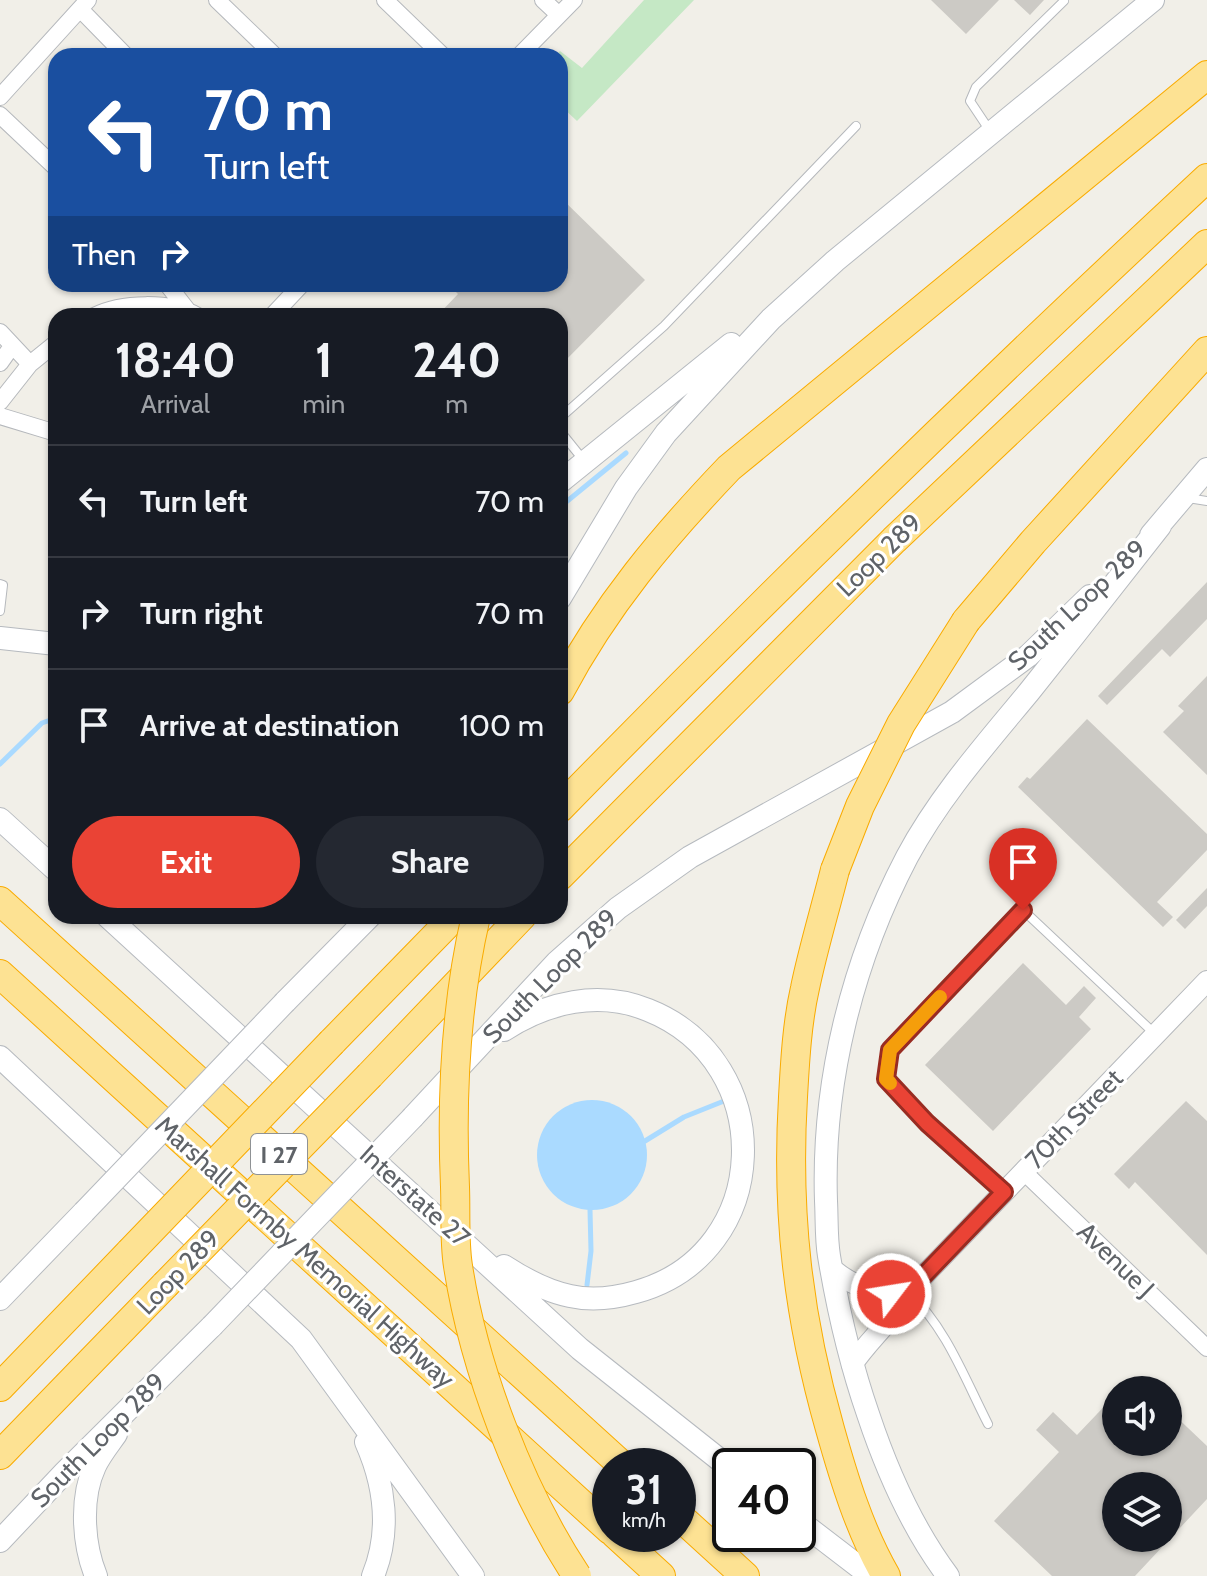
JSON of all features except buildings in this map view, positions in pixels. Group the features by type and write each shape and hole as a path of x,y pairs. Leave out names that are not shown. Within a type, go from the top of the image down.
{"highway":[{"path":"568,676 624,588 673,527 729,468 1207,75"},
{"name":"Loop 289","path":"568,800 771,594 926,443 1207,178"},
{"name":"Loop 289","path":"568,868 894,540 1207,244"},
{"path":"886,1576 870,1548 817,1384 801,1310 793,1240 789,1163 804,991 835,870 860,806 901,724 966,621 1033,542 1207,351"},
{"name":"Marshall Formby Memorial Highway","path":"0,901 603,1448"},
{"name":"Loop 289","path":"0,1387 447,924"},
{"path":"474,924 466,959 453,1063 458,1264 477,1357 519,1466 551,1532 577,1576"},
{"name":"Loop 289","path":"0,1455 514,924"},
{"name":"Marshall Formby Memorial Highway","path":"0,974 592,1514"},
{"path":"696,1531 745,1576"},
{"path":"635,1552 661,1576"}],"main road":[{"path":"568,476 1153,0"},
{"path":"568,584 618,500 666,433 771,319 835,261"},
{"name":"South Loop 289","path":"0,1541 212,1326 557,962 618,908 690,857 913,735 972,698 1028,656 1160,526 1207,469"},
{"path":"948,1576 905,1504 873,1429 840,1325 828,1255 825,1179 829,1104 858,977 887,898 930,819 967,767 1160,526"},
{"path":"0,638 48,643"},
{"path":"0,819 48,863"},
{"name":"Interstate 27","path":"116,924 580,1349 712,1454"},
{"path":"127,924 147,951"},
{"path":"330,960 352,924"},
{"path":"0,1299 363,924"},
{"path":"435,1215 504,1266 544,1288 571,1297 600,1299 646,1289 673,1277 697,1260 729,1214 738,1191 745,1142 733,1092 705,1048 663,1016 623,1002 580,1000 538,1011 476,1049"},
{"path":"0,1057 301,1339 473,1576"},
{"path":"0,1066 55,1108"},
{"path":"0,1290 35,1262"},
{"path":"301,1339 367,1443 378,1476 384,1514 383,1538 373,1576"},
{"path":"96,1576 86,1540 88,1490 95,1466 142,1396"},
{"path":"816,1534 871,1576"}],"street":[{"path":"217,0 267,48"},
{"path":"385,0 435,48"},
{"path":"543,0 559,15"},
{"path":"527,48 574,0"},
{"path":"0,97 84,5 119,48"},
{"path":"0,115 48,160"},
{"path":"174,292 189,308"},
{"path":"280,308 294,292"},
{"path":"129,308 146,304 167,308"},
{"path":"0,332 30,364"},
{"path":"0,363 12,346"},
{"path":"0,402 30,364 48,349"},
{"path":"0,416 48,431"},
{"name":"70th Street","path":"852,1365 866,1344 899,1309 908,1292 1207,981"},
{"name":"Avenue J","path":"1024,1172 1207,1348"},
{"path":"832,1269 853,1284 874,1292 908,1292"}],"lane":[{"path":"991,132 970,101 976,87 1064,1"},
{"path":"568,411 664,326 856,126"},
{"path":"568,441 585,462"},
{"path":"1184,498 1207,501"},
{"path":"0,584 3,585 0,611"},
{"path":"1004,1192 927,1123 886,1079 890,1050 1023,910 1156,1034"},
{"path":"908,1292 925,1308 950,1349 988,1424"}],"green space":[{"path":"644,0 694,0 577,121 568,113 568,57 582,68"}],"water":[{"path":"592,1100 613,1104 631,1116 643,1134 647,1155 643,1176 631,1194 613,1206 592,1210 571,1206 553,1194 541,1176 537,1155 541,1134 553,1116 571,1104"}],"waterway":[{"path":"568,500 626,453"},
{"path":"0,764 42,723 48,721"},
{"path":"645,1141 684,1117 724,1101"},
{"path":"587,1285 591,1251 590,1210"}],"slow traffic":[{"path":"890,1083 886,1079 890,1050 940,997"}],"route":[{"path":"891,1294 908,1292 1004,1192 927,1123 886,1079 890,1050 1023,910"}]}
